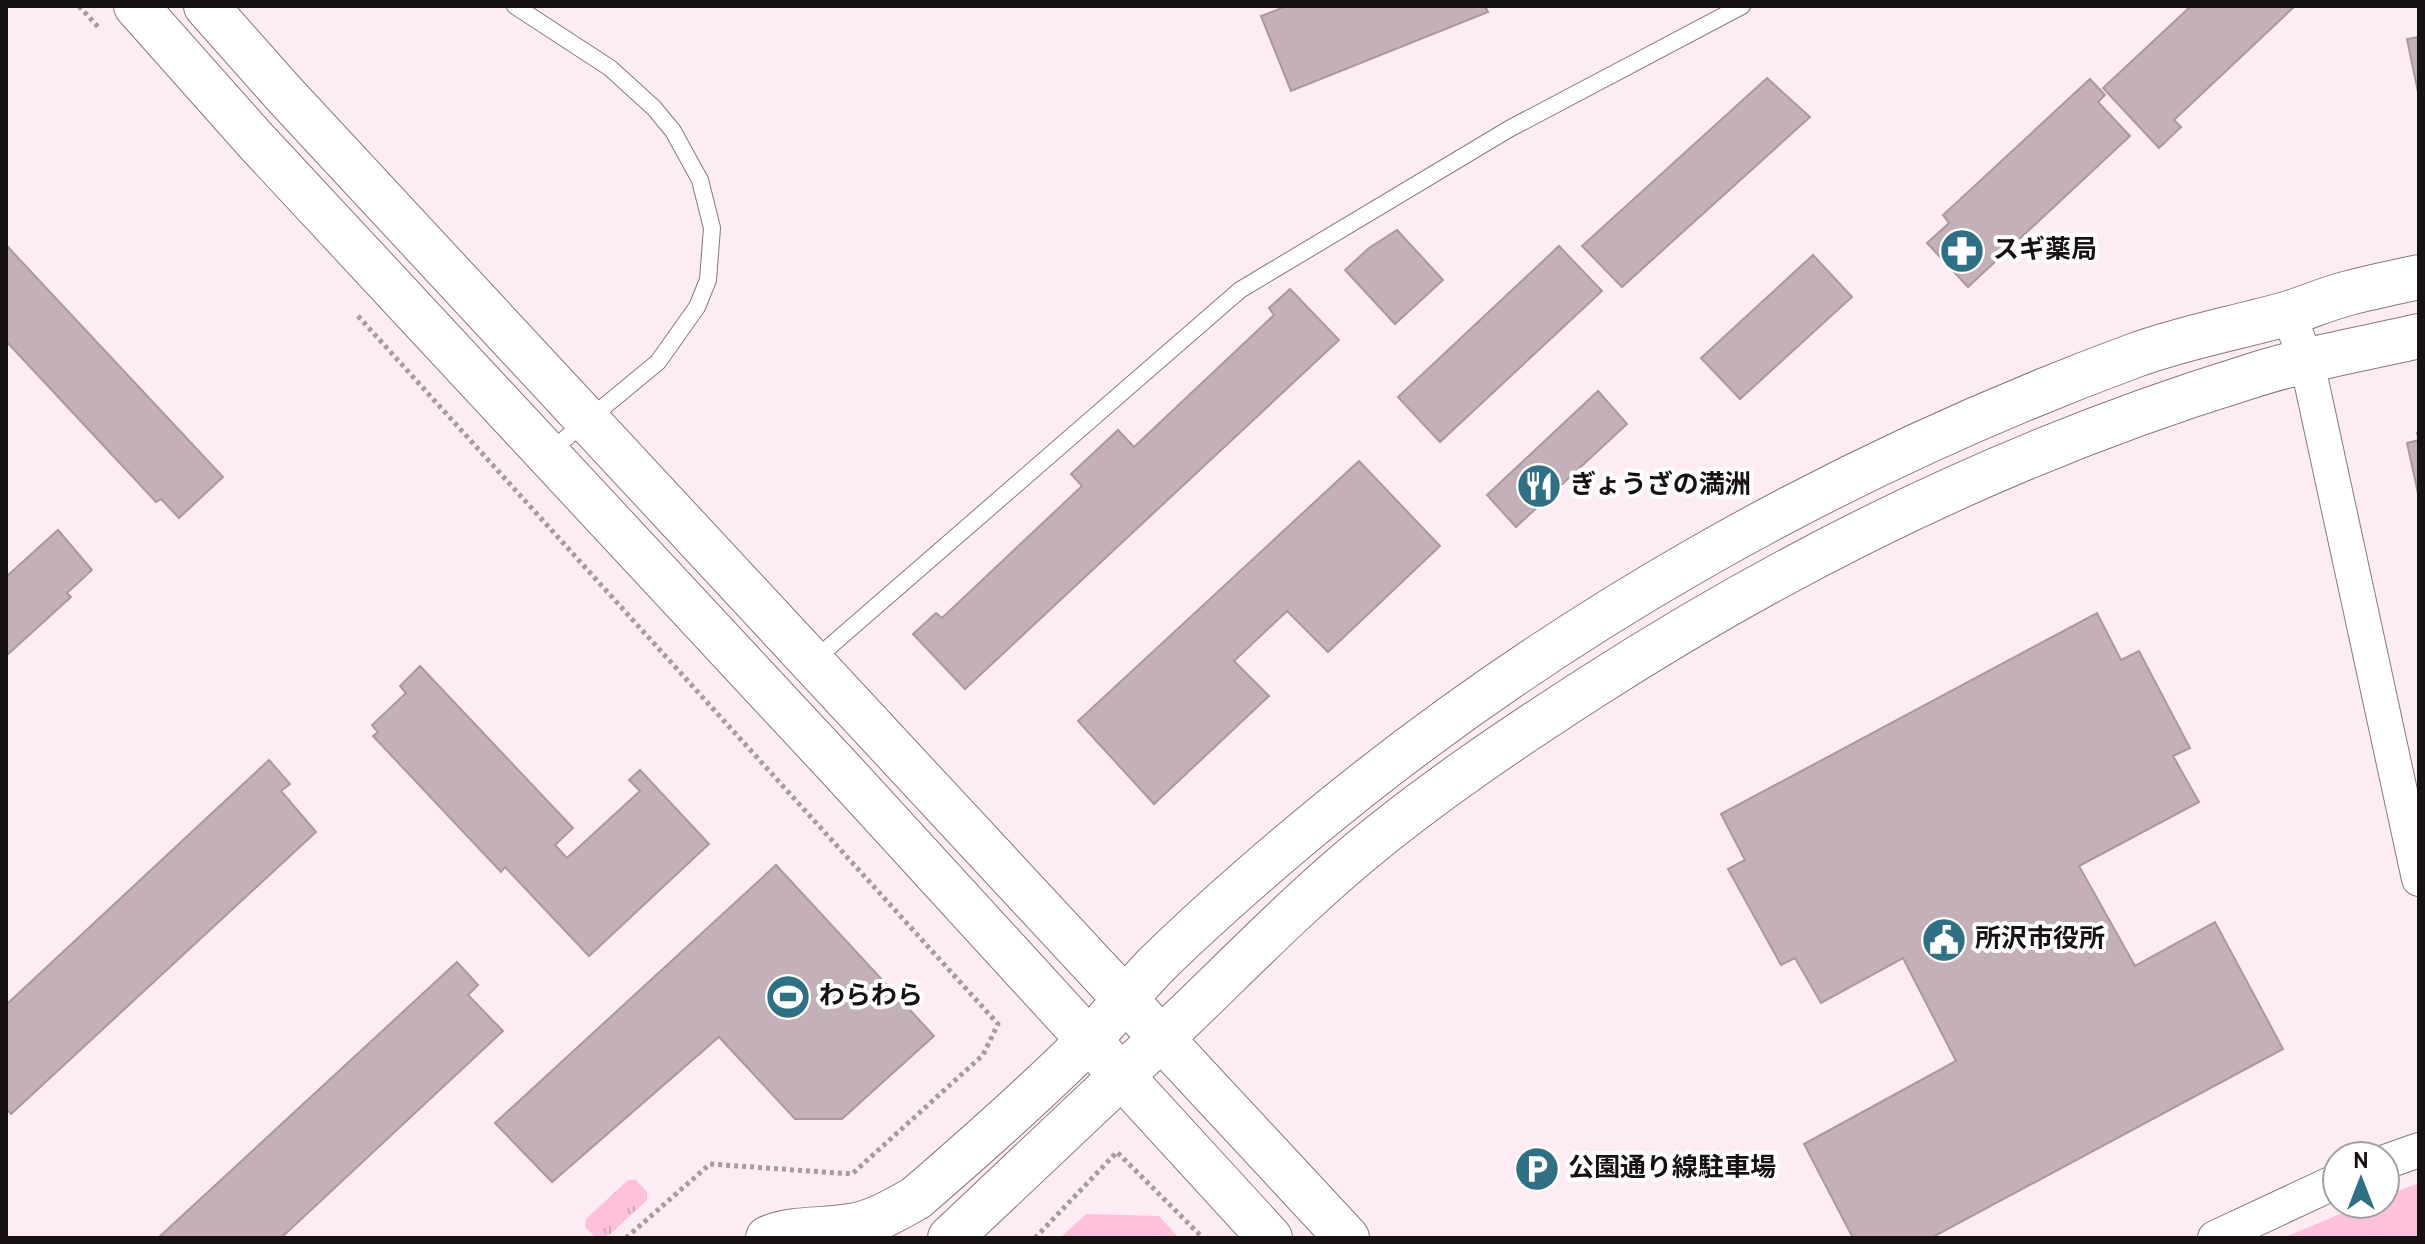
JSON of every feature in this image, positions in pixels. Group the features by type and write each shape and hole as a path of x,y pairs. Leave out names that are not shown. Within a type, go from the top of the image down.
{"street":[{"path":"136,6 256,141 1270,1238"},
{"path":"206,6 285,95 1347,1238"},
{"path":"768,1238 799,1230 854,1225 885,1216 916,1198 1089,1040 1153,968 1243,885 1373,776 1499,685 1621,604 1771,518 1989,413 2134,356 2197,335 2288,313 2346,293 2419,277"},
{"path":"2288,313 2307,362 2419,879"},
{"path":"950,1238 1241,959 1364,849 1545,718 1710,614 1827,548 2035,454 2165,404 2253,375 2419,336"},
{"path":"2215,1238 2321,1188"}],"lane":[{"path":"515,6 610,68 654,108 688,155 700,180 712,228 708,280 697,307 658,362 546,454"},
{"path":"813,661 1240,290 1509,129 1742,6"}],"path":[{"path":"535,514 998,1024 983,1055 852,1174 710,1164 626,1238"},
{"path":"1035,1238 1117,1152 1203,1238"}],"green space":[{"path":"628,1180 636,1180 647,1192 647,1200 606,1238 596,1238 585,1227 586,1219"},
{"path":"2419,1183 2419,1238 2283,1238 2326,1220 2401,1220 2401,1190"},
{"path":"1086,1214 1159,1216 1179,1238 1060,1238"}],"building":[{"path":"1287,6 1485,6 1488,12 1291,91 1261,16"},
{"path":"2191,6 2295,6 2174,120 2181,127 2159,148 2103,88"},
{"path":"2419,37 2419,97 2407,39"},
{"path":"1767,78 1810,117 1622,287 1582,246"},
{"path":"2090,79 2105,95 2098,102 2130,136 1968,287 1927,243 1949,223 1943,215"},
{"path":"1397,230 1443,280 1395,324 1345,270 1369,248"},
{"path":"6,245 223,477 179,518 161,499 156,502 6,341"},
{"path":"1559,246 1602,291 1440,442 1398,397"},
{"path":"1813,255 1852,297 1740,399 1701,358"},
{"path":"1290,289 1339,340 965,689 913,634 936,613 942,618 1082,486 1071,474 1118,430 1134,447 1274,315 1269,308"},
{"path":"1598,391 1627,424 1516,527 1487,495"},
{"path":"2419,440 2419,498 2407,443"},
{"path":"1359,461 1440,546 1328,652 1287,611 1234,661 1269,696 1154,804 1078,721"},
{"path":"58,530 92,570 67,593 71,597 6,656 6,577"},
{"name":"所沢市役所","path":"2097,613 2121,660 2139,651 2190,748 2173,756 2199,802 2079,866 2135,966 2215,922 2283,1049 1931,1238 1853,1238 1804,1144 1956,1061 1903,958 1821,1003 1795,958 1781,965 1728,869 1745,860 1721,814"},
{"path":"420,666 573,828 555,845 567,858 640,791 629,780 640,770 709,844 589,956 505,867 501,872 373,736 378,732 372,725 406,693 400,686"},
{"path":"269,760 290,784 281,791 316,832 11,1114 6,1108 6,1005"},
{"path":"776,865 934,1036 842,1119 795,1119 719,1037 552,1182 495,1123"},
{"path":"457,962 478,985 468,995 503,1031 281,1238 158,1238"}],"place":[{"name":"スギ薬局","path":"1962,251"},
{"name":"ぎょうざの満洲","path":"1539,486"},
{"name":"所沢市役所","path":"1944,940"},
{"name":"わらわら","path":"788,997"},
{"name":"公園通り線駐車場","path":"1537,1169"}]}
